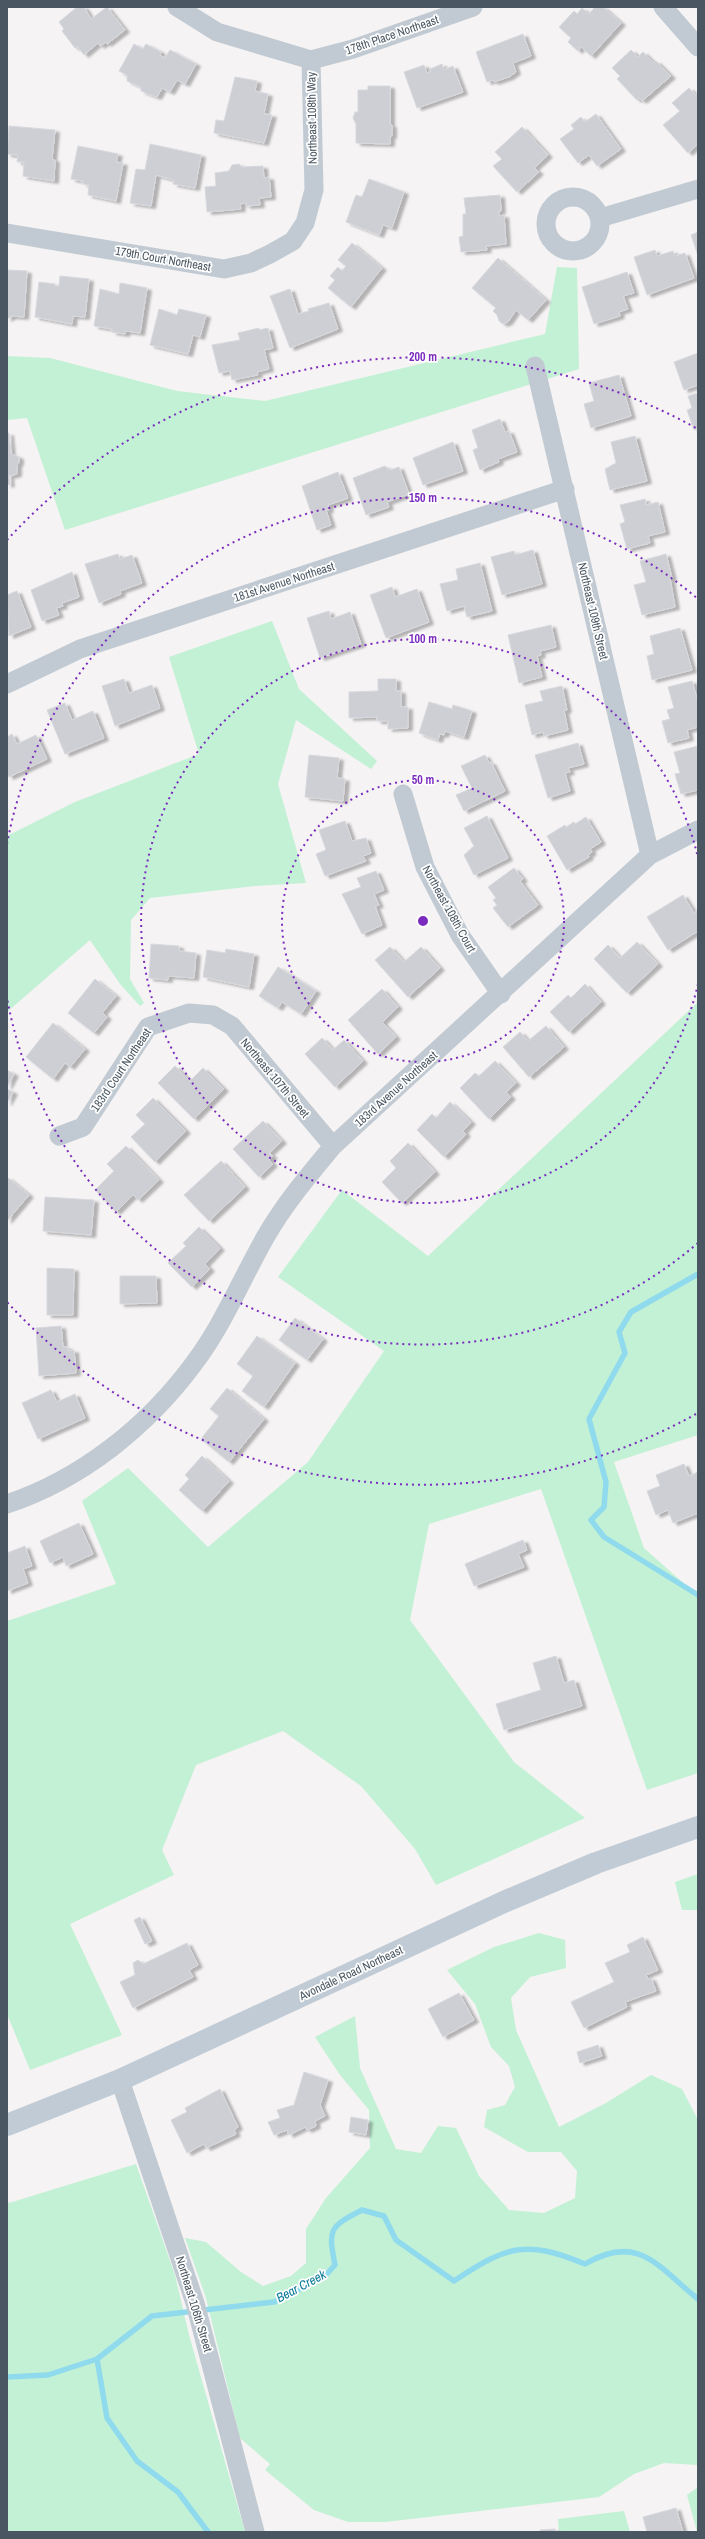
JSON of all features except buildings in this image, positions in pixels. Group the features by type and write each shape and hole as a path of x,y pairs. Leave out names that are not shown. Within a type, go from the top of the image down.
{"main road":[{"name":"Avondale Road Northeast","path":"7,2125 120,2080 506,1900 596,1862 698,1827"}],"street":[{"name":"Northeast 108th Way","path":"177,7 217,32 311,60 314,190 305,223"},
{"name":"178th Place Northeast","path":"311,60 353,49 473,7"},
{"path":"663,7 698,47"},
{"path":"600,218 698,190"},
{"name":"179th Court Northeast","path":"7,233 224,269 251,263 293,241 305,223"},
{"name":"Northeast 109th Street","path":"535,366 650,855"},
{"name":"181st Avenue Northeast","path":"7,684 80,648 565,489"},
{"name":"Northeast 108th Court","path":"403,794 424,867 460,935 501,994"},
{"name":"183rd Avenue Northeast","path":"7,1504 71,1475 126,1437 159,1406 195,1362 223,1318 266,1236 295,1191 333,1146 501,994 650,855 698,830"},
{"name":"183rd Court Northeast","path":"59,1136 83,1127 148,1027 189,1013 213,1015"},
{"name":"Northeast 107th Street","path":"213,1015 232,1026 333,1146"},
{"name":"Northeast 106th Street","path":"120,2080 195,2303 255,2532"}],"green space":[{"path":"557,267 577,268 579,369 65,530 27,418 7,420 7,356 50,358 177,391 265,401 545,334"},
{"path":"272,621 299,689 377,761 371,769 296,720 278,784 306,883 255,886 150,898 131,920 130,979 144,1003 140,1006 120,984 90,940 7,1012 7,836 75,802 199,754 169,657"},
{"path":"698,1002 698,1435 614,1462 644,1548 698,1596 698,1773 647,1790 541,1489 429,1524 410,1620 514,1762 585,1818 436,1885 415,1849 361,1786 283,1731 196,1765 162,1850 174,1875 70,1924 122,2035 30,2070 7,2014 7,1621 116,1584 82,1501 128,1468 208,1547 308,1462 384,1351 278,1277 342,1190 428,1256"},
{"path":"698,1874 698,1910 682,1910 675,1882"},
{"path":"539,1933 565,1940 566,1968 530,1977 511,1998 516,2030 559,2127 606,2103 651,2075 682,2089 698,2120 698,2465 664,2463 634,2474 599,2497 385,2522 348,2522 314,2510 265,2470 270,2464 240,2438 206,2298 185,2238 206,2242 241,2272 263,2286 291,2276 306,2263 306,2229 326,2198 370,2148 369,2110 340,2075 315,2037 355,2016 360,2068 396,2149 421,2153 438,2126 456,2128 479,2176 509,2210 544,2213 575,2198 577,2171 561,2152 528,2152 484,2127 487,2110 505,2105 515,2087 509,2066 491,2047 475,2004 447,1970 494,1947"},
{"path":"136,2164 175,2275 189,2335 245,2532 7,2532 7,2201 9,2203"},
{"path":"698,2487 698,2532 697,2532 687,2495"},
{"path":"624,2511 630,2532 559,2532 558,2519"}],"waterway":[{"path":"698,1274 631,1312 619,1332 625,1353 589,1419 606,1482 604,1507 591,1520 604,1537 698,1595"},
{"name":"Bear Creek","path":"7,2377 48,2375 97,2359 152,2316 274,2302 325,2276 335,2265 332,2244 334,2230 337,2225 362,2210 384,2216 396,2240 454,2281 488,2260 517,2250 531,2249 547,2251 585,2264 604,2255 620,2252 634,2253 647,2258 659,2266 698,2299"},
{"path":"97,2359 107,2418 137,2461 178,2492 208,2532"}]}
